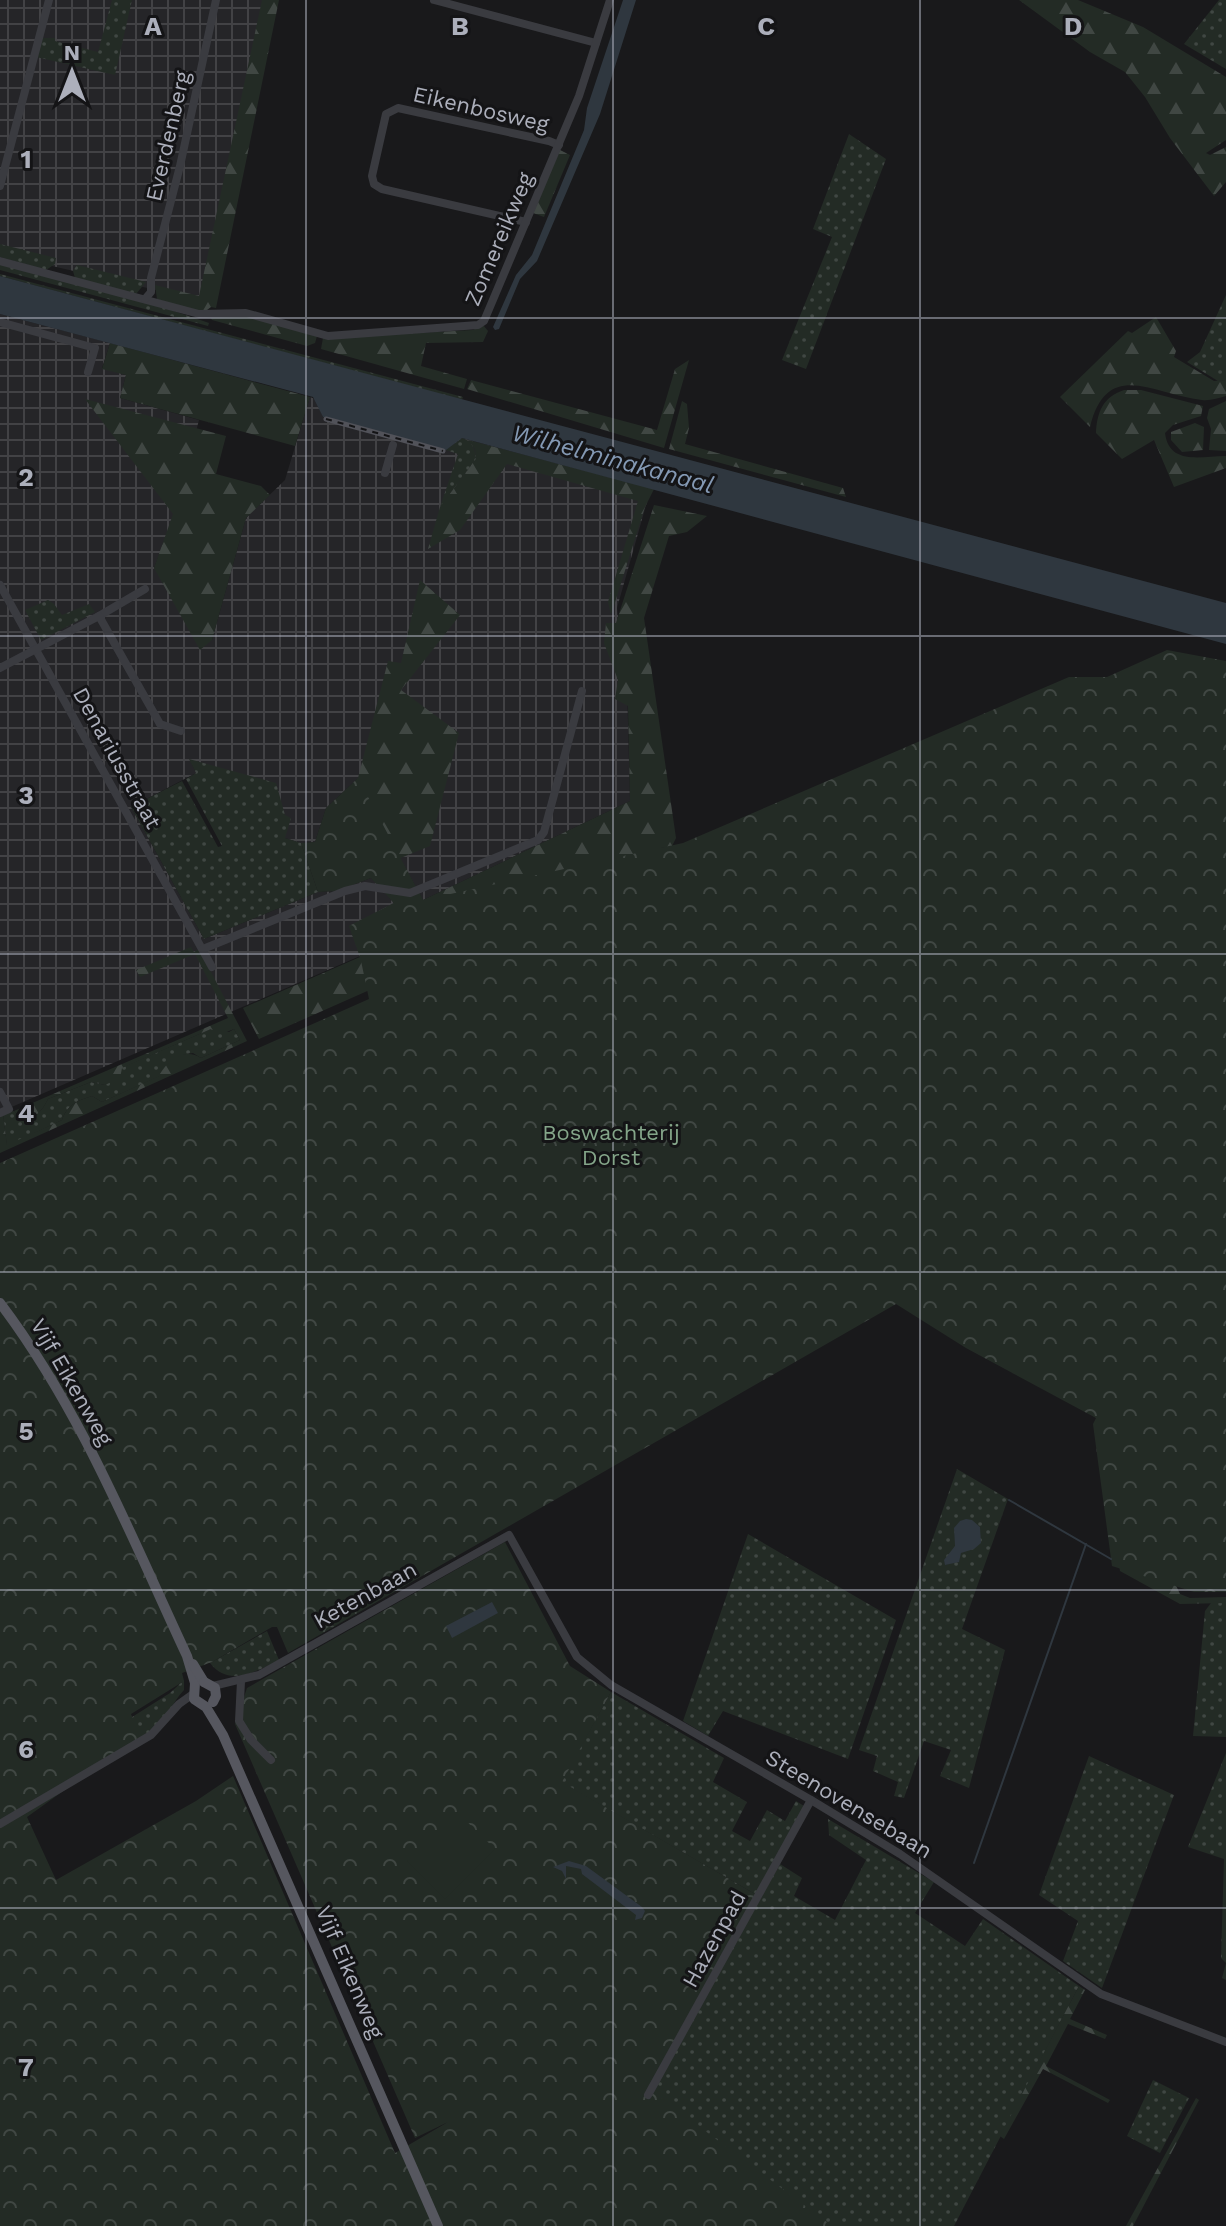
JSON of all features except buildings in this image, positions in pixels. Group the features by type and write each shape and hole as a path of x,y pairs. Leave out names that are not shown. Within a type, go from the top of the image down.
{"main road":[{"name":"Vijf Eikenweg","path":"0,1303 43,1364 75,1420 187,1656 438,2226"}],"street":[{"path":"0,186 49,0"},
{"name":"Everdenberg","path":"145,299 180,166 216,0"},
{"path":"434,0 596,43"},
{"name":"Zomereikweg","path":"145,299 206,316 246,313 328,336 478,325 484,321 559,145 610,0"},
{"name":"Eikenbosweg","path":"526,222 382,189 374,184 372,176 386,114 398,108 559,145"},
{"path":"0,261 145,299"},
{"path":"0,322 95,348 88,372"},
{"path":"385,473 393,445"},
{"name":"Denariusstraat","path":"0,585 212,967"},
{"path":"0,668 145,589"},
{"path":"99,616 160,724 181,731"},
{"path":"203,949 360,886 410,893 538,840 544,832 582,691"},
{"path":"0,1092 9,1109 0,1113"},
{"name":"Ketenbaan","path":"0,1824 151,1735 175,1709 204,1694 259,1675 509,1535"},
{"name":"Steenovensebaan","path":"509,1535 577,1657 611,1685 811,1800 934,1876 1101,1994 1226,2042"},
{"path":"239,1681 239,1721 251,1740 271,1760"},
{"name":"Hazenpad","path":"648,2095 811,1800"}],"shaded area":[{"path":"0,0 267,0 204,301 0,254"},
{"path":"0,314 110,343 102,368 126,375 120,398 199,420 174,515 154,568 212,640 246,518 285,480 310,397 315,399 323,417 462,438 650,491 617,608 627,685 630,801 423,900 357,779 326,808 315,842 301,843 285,838 285,815 190,760 196,773 131,807 204,939 318,892 337,891 371,878 395,904 360,956 0,1112"}],"green space":[{"path":"112,0 132,0 115,75 36,57 42,38 55,38 55,41 98,52"},
{"path":"262,0 279,0 216,308 211,307 203,313 157,299 155,285 199,296"},
{"path":"1019,0 1078,0 1143,27 1226,77 1226,140 1206,153 1210,155 1226,147 1226,182 1214,196 1125,72 1090,52"},
{"path":"1219,0 1226,0 1226,69 1184,44"},
{"path":"849,134 886,159 806,369 782,360 832,237 813,229"},
{"path":"560,150 570,155 544,217 533,213"},
{"path":"0,244 56,258 55,264 46,270 0,257"},
{"path":"0,263 156,305 209,323 208,326 0,270"},
{"path":"77,265 146,282 136,294 75,278 73,271"},
{"path":"0,274 463,397 462,400"},
{"path":"1226,295 1226,380 1218,381 1187,362 1200,352"},
{"path":"242,315 317,336 315,343 307,346 211,318"},
{"path":"1156,317 1176,351 1174,357 1214,381 1226,380 1226,396 1202,400 1135,385 1121,386 1108,393 1098,406 1090,427 1060,397 1128,331 1132,333"},
{"path":"483,325 488,331 483,342 426,343 421,366 467,379 464,389 321,349 323,338 473,330"},
{"path":"110,343 310,397 295,446 120,398 126,375 102,369"},
{"path":"689,360 664,448 467,389 471,380 657,430 675,369"},
{"path":"1124,390 1141,390 1203,406 1201,416 1173,425 1165,433 1168,443 1173,451 1188,457 1226,456 1226,468 1174,487 1154,440 1122,459 1096,433 1102,406"},
{"path":"85,399 226,436 216,474 261,486 270,495 246,518 212,640 200,650 154,568 173,514"},
{"path":"682,401 687,404 689,428 685,444 843,488 846,497 669,449"},
{"path":"1226,401 1226,451 1209,450 1209,409"},
{"path":"1195,423 1204,427 1203,450 1182,452 1171,440 1171,432"},
{"path":"462,438 472,446 476,459 440,507 458,454 446,450"},
{"path":"468,440 654,489 645,507 611,615 608,602 638,501 507,464 460,530 428,549 440,507 476,459 475,449"},
{"path":"654,505 707,516 687,532 669,536 644,618 676,838 672,846 661,848 663,860 259,1039 243,1008 360,957 349,926 394,903 371,878 403,864 423,900 630,801 628,706 615,699 618,680 604,643 606,623 616,623"},
{"path":"420,580 460,615 401,690 459,733 430,846 386,864 353,784 358,778 388,661 401,663"},
{"path":"48,600 62,615 89,604 95,612 41,640 25,610"},
{"name":"Boswachterij Dorst","path":"1167,650 1226,661 1226,1592 1194,1592 1112,1566 1093,1424 1096,1418 966,1348 896,1304 288,1653 277,1627 272,1627 212,1662 182,1673 184,1681 131,1714 141,1740 98,1766 27,1817 56,1880 196,1801 233,1776 395,2153 448,2122 415,2138 235,1724 247,1688 505,1542 570,1666 611,1692 562,1782 755,1894 648,2088 832,2226 0,2226 0,1163 369,999 360,956 349,926 394,903 371,878 337,891 318,892 301,843 315,842 326,808 358,778 423,900 683,843 1069,677 1107,677"},
{"path":"189,759 276,783 285,815 291,818 285,838 301,843 318,892 204,939 131,807 182,781 218,847 222,846 186,779 196,773"},
{"path":"191,947 194,952 199,949 247,1041 0,1153 0,1115 3,1114 7,1145 62,1120 70,1107 82,1100 92,1096 102,1102 159,1076 177,1057 188,1054 201,1058 240,1040 234,1029 224,1033 211,1029 122,1068 120,1078 105,1085 91,1082 48,1099 41,1111 31,1118 21,1119 14,1111 228,1018 195,954 140,977 136,970"},
{"path":"211,1029 229,1032 234,1029 240,1040 201,1058 193,1053 178,1057 169,1063 160,1076 102,1102 92,1096 77,1102 67,1110 62,1120 7,1146 3,1114 14,1111 21,1119 31,1118 41,1111 48,1099 91,1082 105,1085 121,1068"},
{"path":"1098,1432 1134,1496 1180,1594 1190,1598 1226,1597 1226,1603 1180,1604 1120,1571"},
{"path":"957,1469 1008,1499 962,1629 1005,1650 969,1788 940,1776 951,1750 924,1741 904,1798 894,1796 898,1782 873,1771 877,1756 859,1750"},
{"path":"748,1534 896,1620 848,1759 723,1711 708,1736 683,1721"},
{"path":"1211,1603 1226,1603 1226,1737 1193,1736 1205,1611"},
{"path":"267,1631 279,1660 253,1672 234,1676 226,1675 210,1663"},
{"path":"184,1680 184,1690 159,1725 131,1743 129,1719 170,1693"},
{"path":"611,1692 724,1758 713,1782 747,1802 732,1831 750,1841 767,1810 785,1821 796,1801 804,1806 755,1894 561,1782"},
{"path":"1226,1753 1226,1963 1221,1958 1224,1859 1188,1847"},
{"path":"1089,1756 1174,1795 1102,1988 1063,1961 1078,1921 1039,1895"},
{"path":"457,1812 495,1849 445,1899 407,1861"},
{"path":"828,1819 934,1882 915,1913 965,1946 983,1919 1079,1986 954,2226 825,2226 651,2091 780,1864 802,1878 794,1896 835,1920 866,1860 829,1835"},
{"path":"1079,1986 1085,1990 1070,2019 1107,2035 1105,2039 1068,2024 1046,2066 1110,2100 1108,2103 1043,2069 1004,2139 1000,2136"},
{"path":"1153,2080 1189,2098 1160,2153 1127,2136"},
{"path":"1196,2098 1199,2100 1133,2226 1126,2226"}],"water":[{"path":"623,0 636,0 600,114 537,261 520,279 499,329 495,330 493,327 516,275 532,255 584,130 587,108"},
{"name":"Wilhelminakanaal","path":"0,276 1226,603 1226,644 462,438 446,450 323,417 313,397 0,314"},
{"path":"966,1519 980,1527 981,1543 961,1553 959,1562 945,1565 944,1560 955,1546 954,1528"},
{"path":"492,1602 498,1613 452,1638 446,1626"},
{"path":"569,1861 586,1866 642,1907 645,1911 642,1918 635,1920 636,1915 582,1874 581,1869 566,1866 566,1879 562,1871 553,1867"}],"waterway":[{"path":"1009,1500 1111,1559"},
{"path":"974,1863 1086,1544"}],"railway":[{"path":"326,419 443,451"}]}
